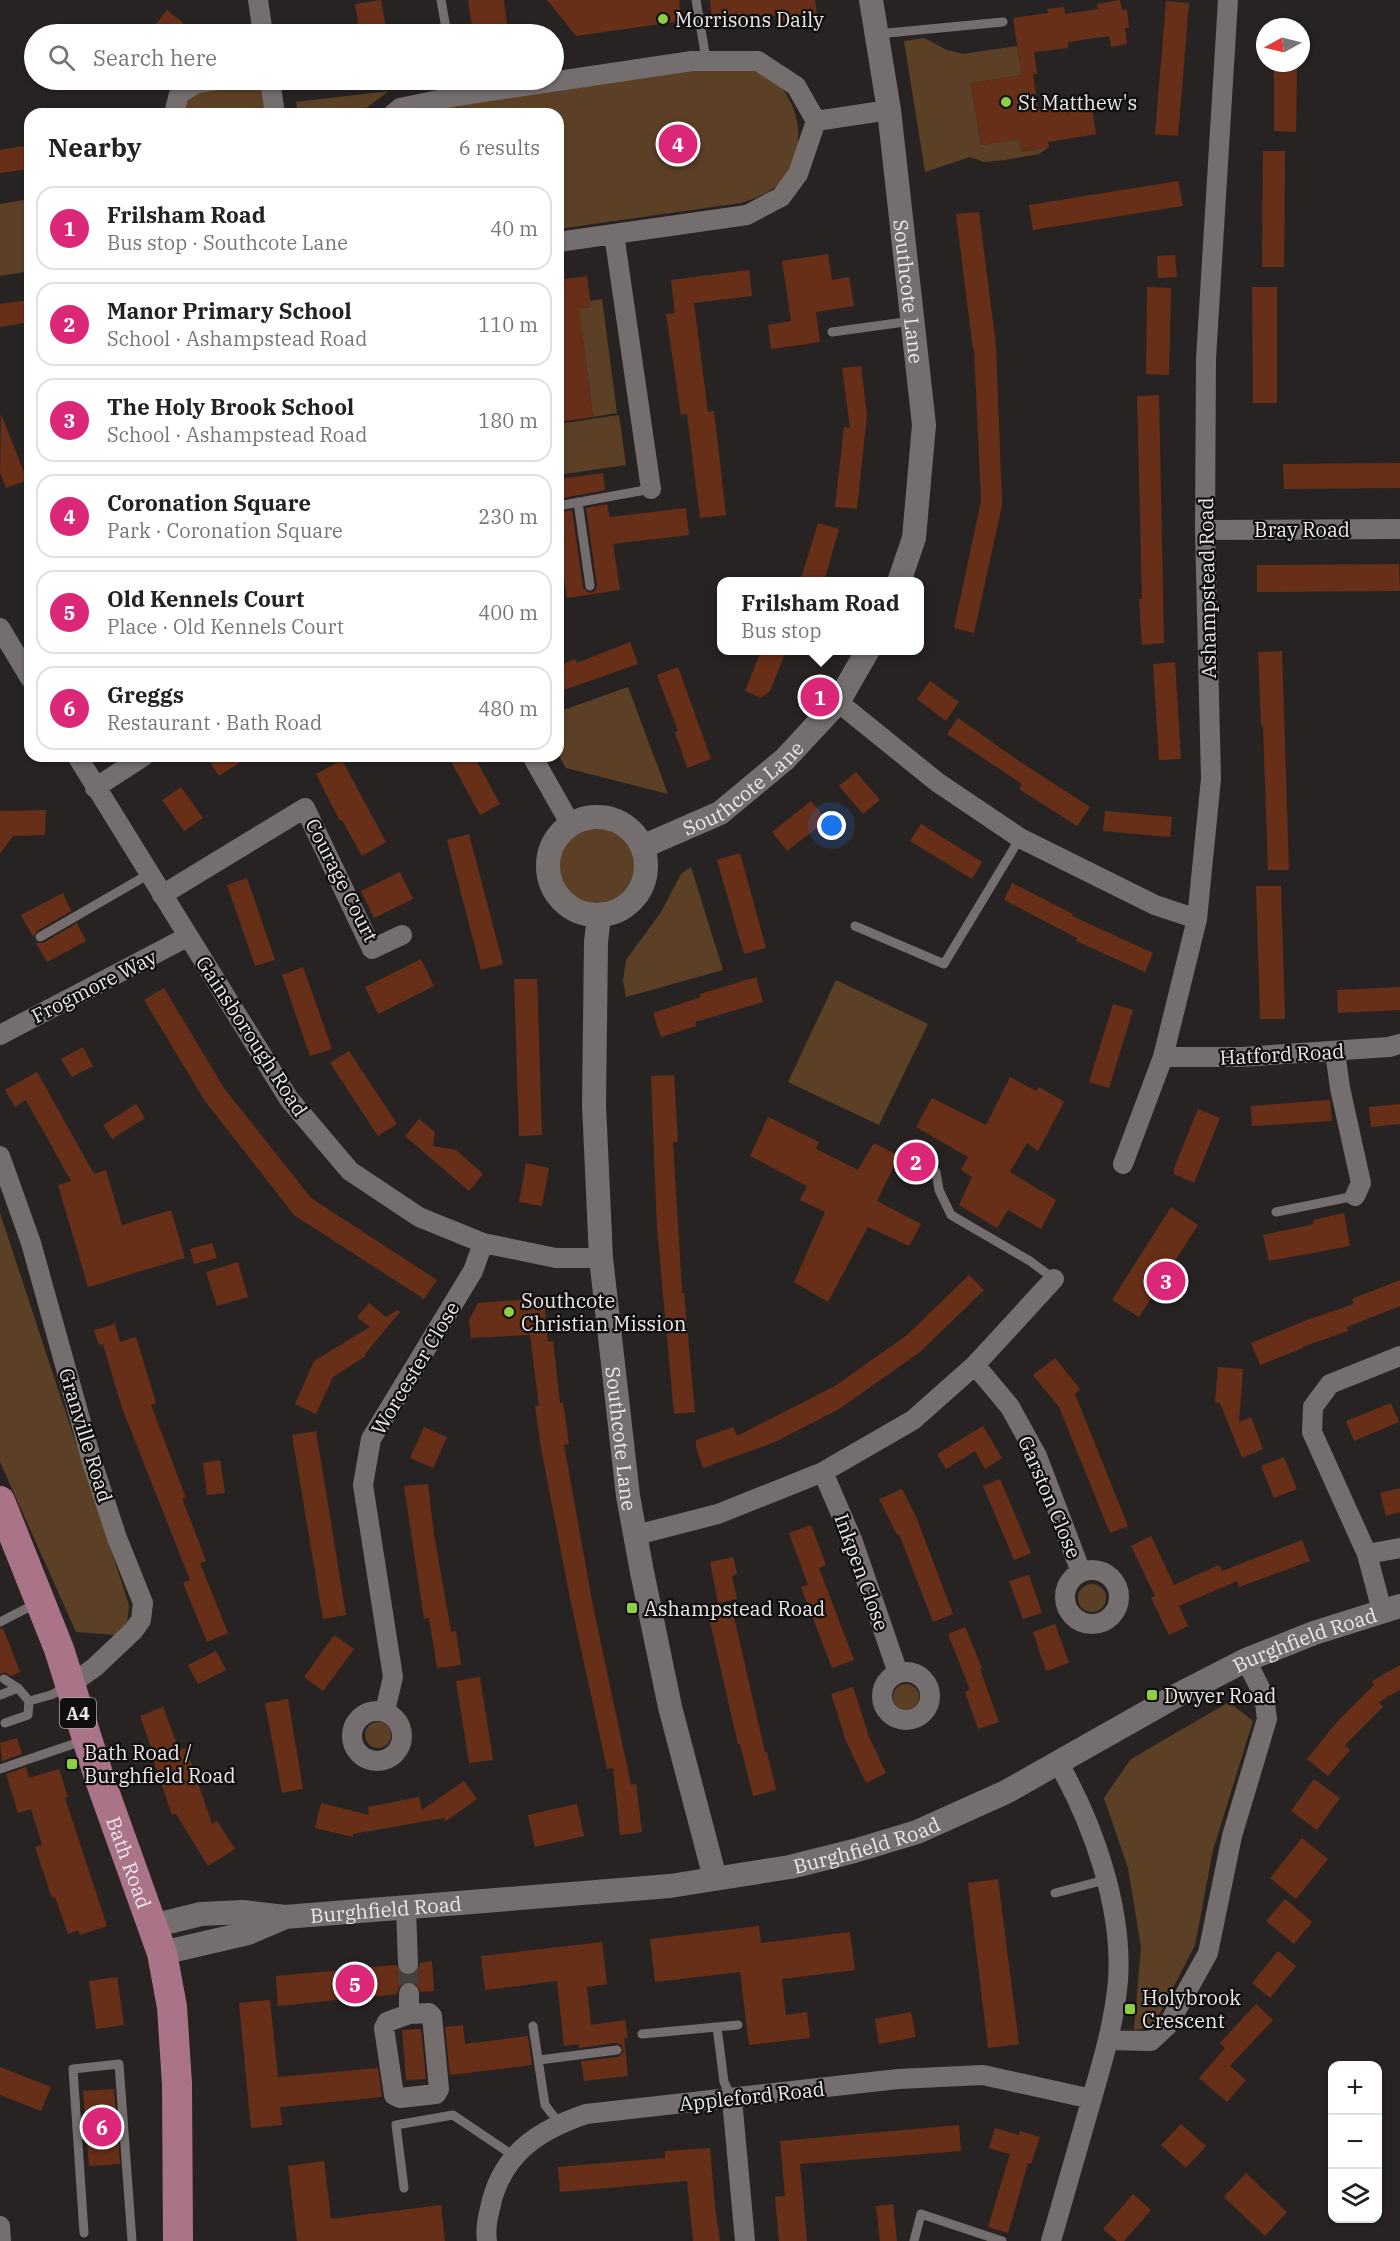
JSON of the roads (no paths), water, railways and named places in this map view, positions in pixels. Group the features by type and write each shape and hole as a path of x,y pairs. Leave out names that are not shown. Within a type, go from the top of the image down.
{"main road":[{"name":"Bath Road","path":"0,1501 6,1532 40,1602 59,1649 87,1739 157,1940 172,2007 177,2084 178,2241"}],"street":[{"path":"258,0 262,24"},
{"name":"Southcote Lane","path":"871,0 888,110 924,425 914,538 901,577"},
{"name":"Ashampstead Road","path":"1123,1164 1163,1057 1197,919 1211,779 1205,530 1206,359 1228,0"},
{"path":"564,75 706,59 758,61 796,86 816,121 798,174 781,197 747,215 564,241"},
{"path":"176,108 179,94 186,90"},
{"path":"271,90 274,108"},
{"path":"400,108 450,90"},
{"path":"816,121 888,110"},
{"path":"614,234 651,489"},
{"name":"Bray Road","path":"1205,530 1400,529"},
{"path":"0,628 24,668"},
{"name":"Southcote Lane","path":"642,847 720,813 785,759 838,702 866,655"},
{"path":"838,702 937,782 1020,838 1155,905 1197,919"},
{"name":"Gainsborough Road","path":"80,762 289,1099 350,1171 419,1217 483,1243 556,1258 601,1258"},
{"path":"95,788 135,762"},
{"path":"534,762 571,825"},
{"name":"Courage Court","path":"162,895 304,808 372,949 402,935"},
{"path":"597,817 622,823 635,834 642,847 646,864 645,879 637,895 629,904 614,912 598,916 582,913 566,904 554,891 550,882 548,865 550,850 559,835 571,825 582,819 597,817"},
{"name":"Southcote Lane","path":"598,916 594,1105 601,1258 628,1496 670,1707 715,1878"},
{"name":"Frogmore Way","path":"0,1035 187,938"},
{"name":"Hatford Road","path":"1163,1057 1241,1057 1335,1052 1400,1044"},
{"path":"1335,1052 1340,1088 1361,1183 1355,1196"},
{"name":"Granville Road","path":"0,1156 31,1243 92,1462 117,1538 143,1603 141,1620 133,1631 95,1667 70,1685"},
{"name":"Worcester Close","path":"386,1712 393,1677 363,1485 372,1439 473,1271 483,1243"},
{"path":"636,1535 718,1514 823,1472 913,1419 975,1365 1054,1279"},
{"path":"1391,1609 1312,1432 1313,1407 1330,1384 1400,1356"},
{"name":"Garston Close","path":"975,1365 1010,1407 1037,1456 1081,1572"},
{"name":"Inkpen Close","path":"823,1472 853,1542 898,1673"},
{"path":"1367,1554 1400,1548"},
{"name":"Burghfield Road","path":"157,1940 201,1914 243,1912 285,1917 670,1886 818,1861 917,1832 968,1810 1059,1764 1174,1697 1246,1660 1314,1633 1391,1609"},
{"path":"1110,2040 1151,2041 1168,2025 1208,1953 1232,1836 1267,1719 1264,1696 1246,1660"},
{"path":"1051,2241 1110,2040 1118,1980 1118,1946 1099,1853 1076,1793 1059,1764"},
{"path":"406,1908 408,1964"},
{"path":"409,1993 409,2014"},
{"name":"Appleford Road","path":"487,2241 485,2228 495,2184 514,2156 533,2139 559,2123 586,2114 898,2079 983,2075 1092,2099"},
{"path":"732,2099 745,2241"},
{"path":"0,2226 1,2241"}],"lane":[{"path":"441,0 445,24"},
{"path":"696,0 706,59"},
{"path":"878,34 1003,22"},
{"path":"832,332 912,321"},
{"path":"564,505 651,489"},
{"path":"578,502 590,586"},
{"path":"855,926 944,964 1020,838"},
{"path":"40,937 149,874"},
{"path":"936,1172 939,1190 951,1215 1030,1261 1054,1279"},
{"path":"1276,1212 1355,1196"},
{"path":"0,1622 40,1602"},
{"path":"4,1679 18,1688 29,1701 28,1715 5,1724"},
{"path":"29,1701 51,1695 70,1685"},
{"path":"0,1695 18,1688"},
{"path":"0,1769 87,1739"},
{"path":"1055,1893 1106,1880"},
{"path":"642,2034 738,2025"},
{"path":"533,2026 545,2105 559,2123"},
{"path":"717,2027 724,2082 732,2099"},
{"path":"539,2060 617,2050"},
{"path":"84,2233 73,2069 119,2064 132,2241"},
{"path":"404,2188 396,2125 453,2115 514,2156"},
{"path":"914,2241 921,2214 1002,2241"}],"tunnel":[{"path":"408,1964 409,1993"}],"place":[{"name":"Morrisons Daily","path":"663,19"},
{"name":"St Matthew's","path":"1006,102"},
{"name":"Coronation Square","path":"678,144"},
{"name":"Frilsham Road","path":"820,697"},
{"name":"Manor Primary School","path":"916,1162"},
{"name":"The Holy Brook School","path":"1166,1281"},
{"name":"Southcote Christian Mission","path":"509,1312"},
{"name":"Ashampstead Road","path":"632,1608"},
{"name":"Dwyer Road","path":"1152,1695"},
{"name":"Bath Road / Burghfield Road","path":"72,1764"},
{"name":"Old Kennels Court","path":"355,1984"},
{"name":"Holybrook Crescent","path":"1130,2009"},
{"name":"Greggs","path":"102,2127"}]}
